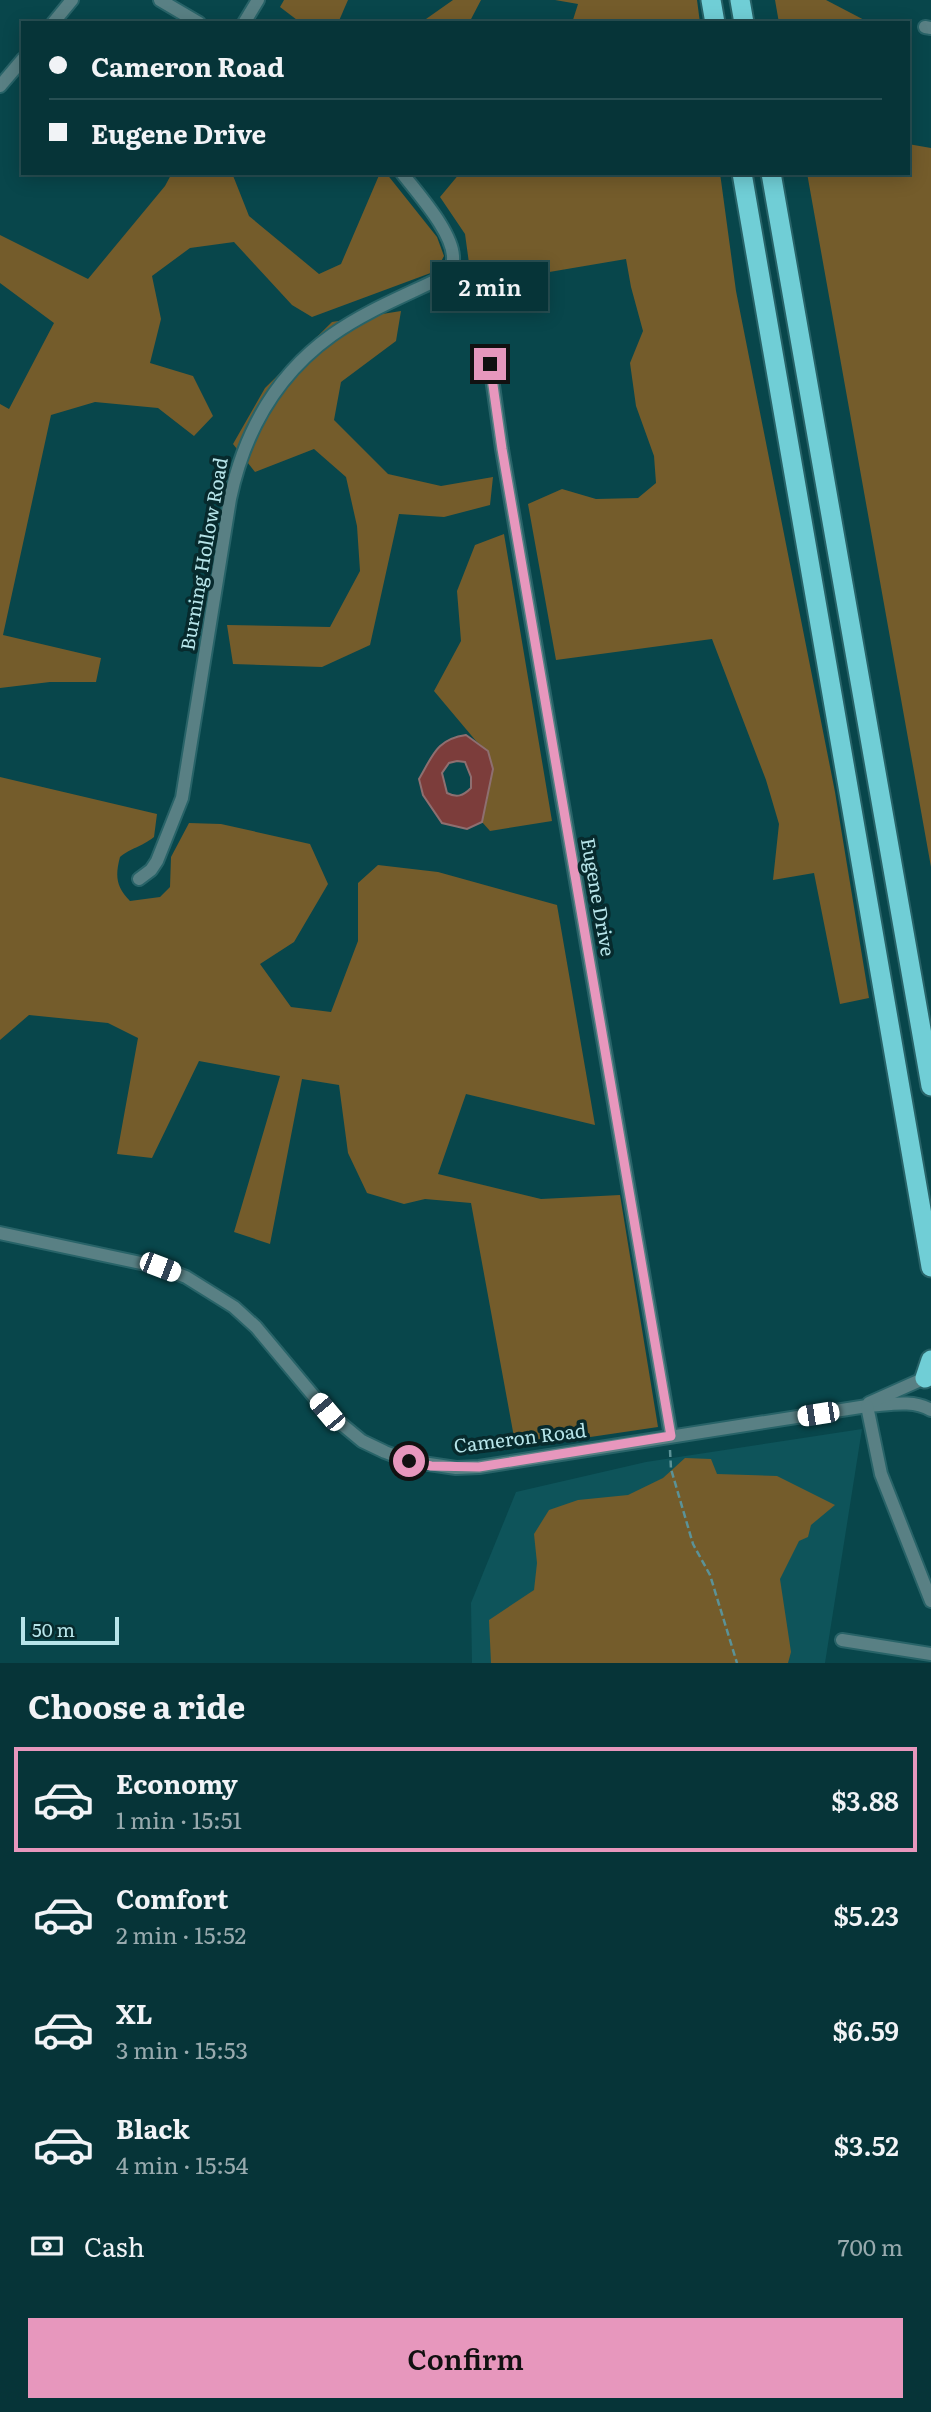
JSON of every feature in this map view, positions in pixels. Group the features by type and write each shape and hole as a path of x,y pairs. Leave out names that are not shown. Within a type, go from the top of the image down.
{"highway":[{"path":"711,0 715,21"},
{"path":"740,0 744,21"},
{"path":"742,175 931,1267"},
{"path":"771,175 931,1086"}],"street":[{"path":"55,21 72,0"},
{"path":"160,0 195,21"},
{"path":"245,21 258,0"},
{"path":"0,86 21,61"},
{"name":"Burning Hollow Road","path":"139,879 151,870 157,861 182,798 230,499 236,469 256,421 272,395 312,350 359,318 447,275 453,261 452,245 404,175"},
{"name":"Eugene Drive","path":"490,364 504,462 671,1436"},
{"name":"Cameron Road","path":"0,1233 160,1267 210,1290 256,1327 327,1412 344,1427 385,1452 431,1466 479,1467 867,1406 906,1403 931,1410"},
{"name":"Cameron Road","path":"867,1406 928,1369"},
{"path":"867,1406 881,1474 931,1601"},
{"path":"842,1640 931,1654"}],"path":[{"path":"671,1436 671,1469 693,1544 710,1575 737,1663"}],"shaded area":[{"path":"284,0 348,0 339,21 298,21 280,7"},
{"path":"453,0 481,0 470,21 416,21 426,19"},
{"path":"555,0 697,0 700,21 573,21 578,4"},
{"path":"775,0 826,0 866,21 779,21"},
{"path":"910,144 931,148 931,867 807,175 910,175"},
{"path":"171,175 233,175 249,216 319,274 341,264 379,175 388,175 437,237 444,256 436,271 312,317 292,305 234,242 190,248 152,276 161,319 150,363 193,376 213,416 194,436 158,408 95,402 51,415 3,635 101,658 96,682 50,682 0,688 0,404 9,409 54,323 0,283 0,235 88,279 165,186"},
{"path":"458,175 720,175 736,291 835,792 869,998 840,1004 814,873 773,880 779,824 766,780 712,639 556,660 528,504 562,489 596,499 638,498 656,483 654,456 636,406 630,363 643,331 626,259 472,285 465,234 440,197"},
{"path":"401,311 396,341 341,382 334,420 388,474 441,486 493,477 490,505 444,517 399,514 370,645 322,667 233,664 227,625 330,627 360,571 357,526 346,477 314,449 255,472 233,444 265,388 332,322"},
{"path":"504,534 552,821 490,831 482,822 488,796 488,751 476,741 434,691 461,641 457,591 475,545"},
{"path":"466,735 488,751 493,769 482,822 467,829 442,823 423,795 419,779 442,744","holes":["465,762 471,777 471,788 460,795 447,793 442,773 449,763"]},
{"path":"0,777 157,814 154,837 120,857 118,881 130,901 160,897 170,887 171,857 189,823 221,824 310,844 328,884 294,942 260,964 291,1007 331,1012 358,941 358,883 378,865 438,872 557,905 595,1125 466,1094 438,1174 541,1199 620,1195 658,1427 516,1448 471,1203 425,1199 404,1204 367,1193 348,1153 339,1085 302,1079 270,1244 234,1232 280,1076 199,1061 152,1158 117,1154 138,1038 108,1023 29,1015 0,1040"},
{"path":"862,1429 825,1663 472,1663 471,1603 516,1492 646,1462"},
{"path":"685,1458 711,1459 717,1474 777,1476 835,1505 811,1525 808,1537 799,1541 780,1579 791,1652 788,1663 491,1663 489,1620 534,1590 537,1563 534,1534 549,1510 578,1500 628,1495 663,1478"}],"route":[{"path":"409,1461 431,1466 479,1467 671,1436 502,449 490,364"}]}
